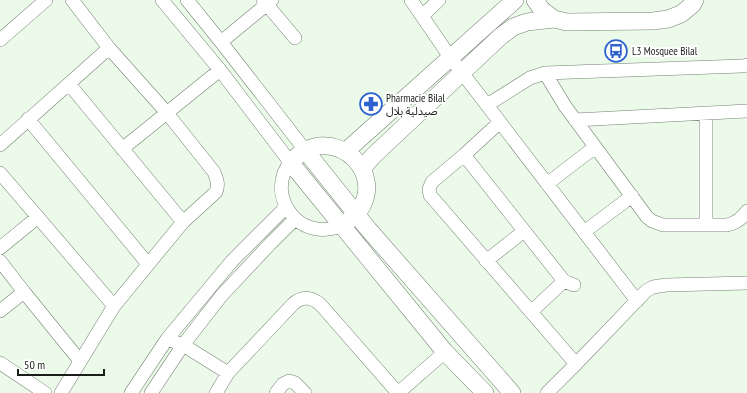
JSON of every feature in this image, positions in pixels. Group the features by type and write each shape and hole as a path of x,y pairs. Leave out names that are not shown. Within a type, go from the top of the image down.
{"main road":[{"path":"346,151 515,0"},
{"path":"535,0 542,10 554,19"},
{"path":"362,169 373,156 462,72 513,27 527,22 554,19 567,22 653,21 668,19 681,14 692,5 695,0"},
{"path":"342,226 356,215 362,205 366,193 366,181 362,169 346,151 335,147 324,145 305,150 290,162 342,226 445,352 486,393"},
{"path":"305,150 356,215 512,393"}],"street":[{"path":"1,37 46,0"},
{"path":"61,393 114,306 183,222 216,192 218,182 214,172 167,113 109,48 72,0"},
{"path":"162,0 220,70 290,162 284,172 282,195 286,206 296,219 306,226 318,230 330,230 342,226"},
{"path":"187,0 305,150"},
{"path":"411,0 450,57 637,301"},
{"path":"422,16 439,0"},
{"path":"221,42 267,2 295,38"},
{"path":"0,145 109,48"},
{"path":"487,105 530,78 544,74 747,65"},
{"path":"122,149 220,70"},
{"path":"544,74 575,120 647,217 658,224 663,225 706,225 734,223 740,220 747,211"},
{"path":"69,84 183,222"},
{"path":"575,120 747,111"},
{"path":"706,113 706,225"},
{"path":"28,119 148,264"},
{"path":"500,122 432,182 429,192 431,198 576,364"},
{"path":"547,184 595,147"},
{"path":"464,155 524,231 569,283 531,312"},
{"path":"0,173 114,306"},
{"path":"584,232 632,196"},
{"path":"131,393 168,338 232,262 286,206"},
{"path":"0,248 38,217"},
{"path":"151,393 183,345 222,295 269,245 296,219"},
{"path":"486,261 524,231"},
{"path":"0,261 80,360"},
{"path":"547,393 650,289 666,285 747,283"},
{"path":"0,311 24,292"},
{"path":"216,393 228,373 294,304 302,298 314,299 320,304 398,393 445,352"},
{"path":"168,338 183,345 228,373"},
{"path":"0,363 45,393"},
{"path":"276,393 283,384 290,381 295,383 305,393"}],"place":[{"name":"L3 Mosquee Bilal","path":"616,51"},
{"name":"Pharmacie Bilal صيدلية بلال","path":"371,104"}]}
